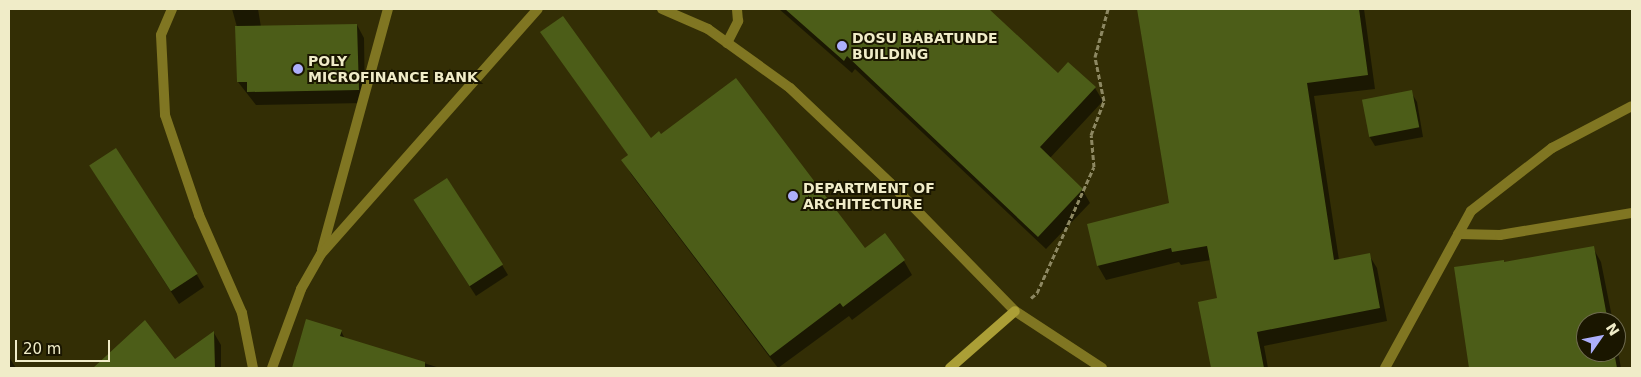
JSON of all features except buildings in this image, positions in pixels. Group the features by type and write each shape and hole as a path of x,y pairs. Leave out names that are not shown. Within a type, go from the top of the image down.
{"street":[{"path":"172,9 161,35 165,115 199,215 242,313 253,368"},
{"path":"321,254 388,9"},
{"path":"272,368 301,288 321,254 538,9"},
{"path":"662,9 708,29 790,88 890,183 1015,311 1102,368"},
{"path":"727,43 738,21 737,9"},
{"path":"1385,368 1471,212 1552,148 1632,106"},
{"path":"1458,234 1519,233 1632,213"},
{"path":"950,368 1015,311"}],"path":[{"path":"1015,311 1037,293 1094,167 1091,135 1104,101 1095,57 1108,9"}],"place":[{"name":"DOSU BABATUNDE BUILDING","path":"842,46"},
{"name":"POLY MICROFINANCE BANK","path":"298,69"},
{"name":"DEPARTMENT OF ARCHITECTURE","path":"793,196"}]}
